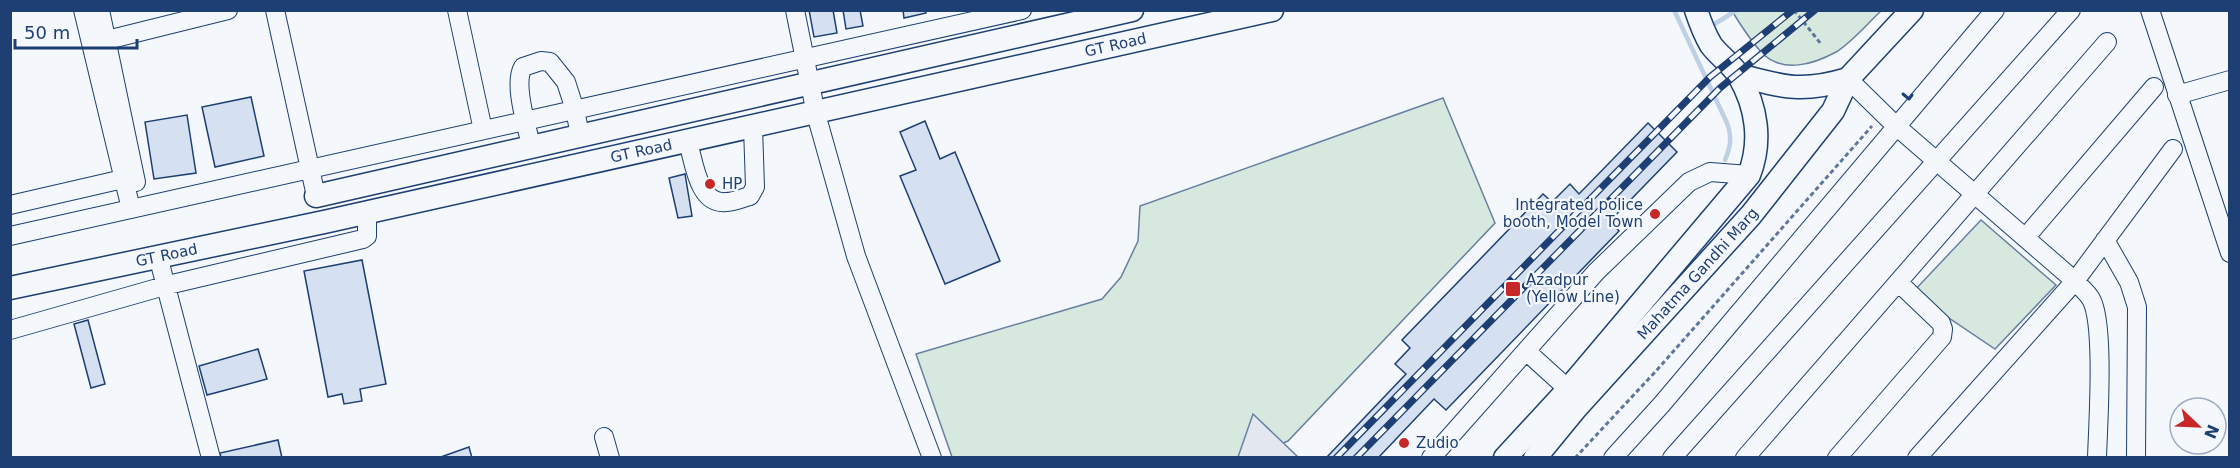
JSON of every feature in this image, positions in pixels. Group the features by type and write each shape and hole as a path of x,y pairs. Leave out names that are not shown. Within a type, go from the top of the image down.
{"main road":[{"name":"GT Road","path":"316,196 1132,10"},
{"name":"GT Road","path":"10,288 753,128 1272,10"},
{"name":"Mahatma Gandhi Marg","path":"1505,458 1568,389 1749,175 1754,161 1757,132 1751,101 1738,75 1711,45 1696,10"},
{"name":"Mahatma Gandhi Marg","path":"1535,458 1576,408 1752,215 1833,111 1848,80 1911,10"},
{"path":"1738,75 1775,85 1805,88 1848,80"}],"street":[{"path":"82,10 123,179 136,208"},
{"path":"100,10 136,208"},
{"path":"107,40 228,10"},
{"path":"275,10 316,196"},
{"path":"457,10 483,130"},
{"path":"795,10 816,114 856,256 932,458"},
{"path":"10,212 13,235 1022,10"},
{"path":"1613,458 1662,404 1995,10"},
{"path":"1672,458 2071,10"},
{"path":"2150,10 2176,95 2224,214 2229,253"},
{"path":"1745,458 2107,42"},
{"path":"531,146 525,121 519,74 524,67 541,61 550,62 566,82 580,135"},
{"path":"1848,80 1896,126 2075,281 2091,298 2096,313 2098,334 2097,458"},
{"path":"2176,95 2229,80"},
{"path":"2025,238 2154,87"},
{"path":"688,142 702,190 715,201 725,203 750,196 755,187 753,128"},
{"path":"1917,458 2075,281 2173,149"},
{"path":"1431,458 1596,272 1689,182 1710,172 1749,175"},
{"path":"10,205 123,179"},
{"path":"10,330 168,285 363,239 367,236 368,230 367,212"},
{"path":"2106,240 2129,282 2137,307 2136,458"},
{"path":"158,256 168,285 211,458"},
{"path":"1837,458 1942,337 1941,323 1898,282"},
{"path":"1526,351 1568,389"},
{"path":"604,437 610,458"}],"path":[{"path":"1794,10 1821,44"},
{"path":"1575,458 1656,372 1883,113"}],"shaded area":[{"path":"1732,11 1881,11 1836,52 1808,63 1789,65 1770,59 1762,53"},
{"path":"1443,98 1495,223 1288,441 1251,457 952,457 916,354 1102,299 1121,277 1138,241 1140,206"},
{"path":"1981,220 2056,285 1995,349 1912,293"},
{"path":"1253,414 1298,457 1238,457"}],"building":[{"path":"809,10 833,10 837,33 814,37"},
{"path":"843,10 860,10 863,26 846,29"},
{"path":"903,10 925,10 926,13 904,18"},
{"path":"251,97 264,156 215,167 202,107"},
{"path":"187,115 196,173 154,179 145,122"},
{"path":"925,121 940,159 955,152 1000,261 945,284 900,176 916,170 900,132"},
{"path":"1648,123 1677,152 1610,221 1619,231 1446,410 1434,399 1378,458 1326,458 1406,374 1395,364 1410,348 1402,340 1543,194 1552,202 1570,184 1579,194"},
{"path":"685,174 692,216 678,218 669,178"},
{"path":"362,260 386,384 360,389 362,401 344,404 342,394 328,397 304,271"},
{"path":"88,320 105,384 91,388 74,324"},
{"path":"258,349 267,379 207,395 199,366"},
{"path":"278,440 282,458 221,458 220,453"},
{"path":"469,447 472,458 438,458"}],"waterway":[{"path":"1674,10 1727,123 1730,142 1725,160"},
{"path":"1713,25 1737,10"}],"railway":[{"path":"1336,458 1710,77 1793,10"},
{"path":"1356,458 1720,88 1815,10"}],"wall":[{"path":"1903,94 1909,99 1912,95"}],"place":[{"name":"HP","path":"710,184"},
{"name":"Integrated police booth, Model Town","path":"1655,214"},
{"name":"Azadpur (Yellow Line)","path":"1513,289"},
{"name":"Zudio","path":"1404,443"}]}
